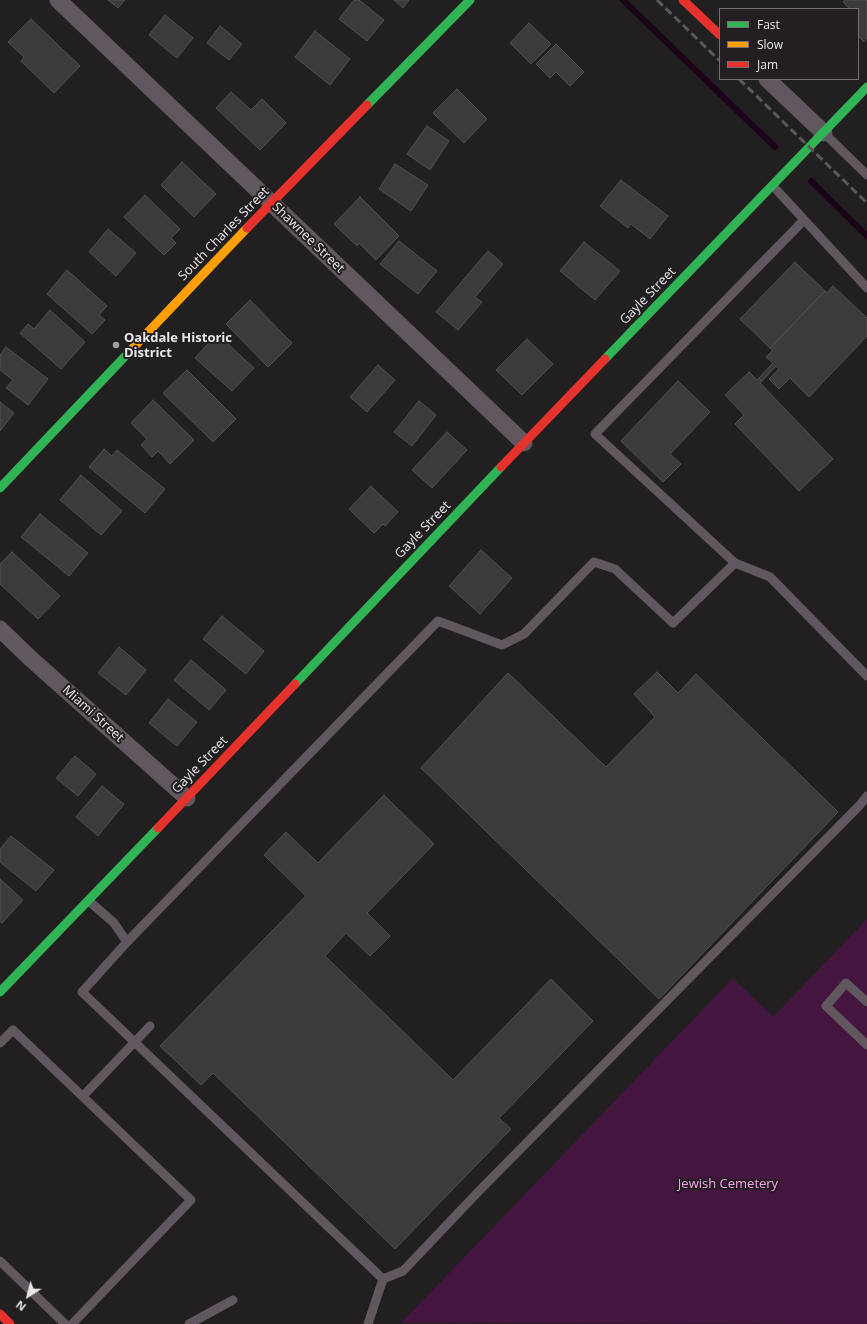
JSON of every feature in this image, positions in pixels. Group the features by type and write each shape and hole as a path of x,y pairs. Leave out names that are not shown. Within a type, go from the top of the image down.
{"street":[{"name":"Shawnee Street","path":"58,0 524,443"},
{"name":"South Charles Street","path":"0,488 271,203 470,0"},
{"path":"683,0 719,34"},
{"path":"768,80 824,133"},
{"name":"Gayle Street","path":"0,992 89,901 524,443 867,87"},
{"name":"Miami Street","path":"0,629 30,658 187,798"},
{"path":"0,1314 10,1324"}],"lane":[{"path":"824,133 867,175"},
{"path":"773,186 867,288"},
{"path":"804,220 595,434 734,563 770,577 867,676"},
{"path":"382,1279 82,992 127,942 438,621 502,645 524,634 594,562 615,569 673,623 734,563"},
{"path":"368,1324 382,1279 403,1270 859,806 867,796"},
{"path":"89,901 114,924 127,942"},
{"path":"867,1002 846,983 826,1006 867,1045"},
{"path":"83,1096 150,1026"},
{"path":"0,1043 13,1030 191,1200 72,1324"},
{"path":"0,1262 66,1324"},
{"path":"189,1324 233,1300"}],"green space":[{"name":"Jewish Cemetery","path":"867,919 867,1324 401,1323 733,978 773,1017"}],"building":[{"path":"108,0 125,0 118,8"},
{"path":"354,0 359,0 384,20 367,41 339,19"},
{"path":"394,0 409,0 403,8"},
{"path":"845,0 867,0 867,38 864,42 859,37 859,8 849,8 843,2"},
{"path":"165,15 193,38 177,58 149,35"},
{"path":"31,19 80,66 54,93 21,61 24,57 8,42"},
{"path":"529,23 551,44 531,64 510,43"},
{"path":"220,26 242,44 229,60 207,43"},
{"path":"315,31 350,59 330,85 295,57"},
{"path":"556,44 584,72 570,86 556,72 550,78 536,64"},
{"path":"457,89 487,119 464,143 433,113"},
{"path":"231,92 251,110 262,99 286,123 260,150 216,108"},
{"path":"427,126 449,141 430,170 407,154"},
{"path":"182,162 216,194 194,217 161,185"},
{"path":"395,164 428,185 411,211 379,189"},
{"path":"621,180 668,216 650,239 631,224 628,228 600,206"},
{"path":"145,195 180,229 171,238 176,243 164,255 124,217"},
{"path":"360,197 399,236 376,260 359,243 357,246 334,224"},
{"path":"108,229 136,253 116,276 89,252"},
{"path":"399,241 437,271 418,294 380,264"},
{"path":"584,242 620,271 595,300 560,271"},
{"path":"488,251 503,264 475,297 482,302 458,330 436,312"},
{"path":"795,262 825,291 770,348 740,319"},
{"path":"67,270 107,306 99,315 105,320 92,334 47,294"},
{"path":"833,286 867,318 867,336 809,397 790,378 779,389 769,379 779,369 776,366 762,381 759,378 773,363 766,357 773,350 770,348 825,291 827,293"},
{"path":"250,300 292,343 268,367 226,324"},
{"path":"50,310 85,342 61,369 20,333 28,324 34,329"},
{"path":"217,334 254,368 232,391 195,358"},
{"path":"527,339 553,364 522,395 496,370"},
{"path":"6,347 48,379 28,405 6,388 13,380 0,370 0,355"},
{"path":"378,365 395,380 367,412 350,397"},
{"path":"187,370 236,419 213,442 163,393"},
{"path":"749,372 757,380 759,378 762,381 760,383 833,459 799,491 735,424 744,415 725,395"},
{"path":"678,381 710,412 670,454 681,464 663,482 621,441"},
{"path":"153,400 194,440 170,464 158,451 152,457 141,445 147,439 131,423"},
{"path":"419,401 436,415 412,446 394,432"},
{"path":"0,402 14,413 0,431"},
{"path":"447,432 467,450 432,488 412,470"},
{"path":"104,449 112,456 117,450 165,489 145,513 89,467"},
{"path":"81,475 122,511 101,535 60,500"},
{"path":"371,486 398,512 385,526 383,524 374,533 349,509"},
{"path":"40,514 88,553 69,576 21,537"},
{"path":"481,550 512,578 480,614 449,586"},
{"path":"12,552 60,596 38,619 0,584 0,564"},
{"path":"222,616 264,651 246,674 203,639"},
{"path":"119,647 146,670 126,695 98,673"},
{"path":"191,660 226,690 209,710 174,680"},
{"path":"657,672 678,693 696,674 838,812 659,999 421,768 508,673 606,767 655,717 634,694"},
{"path":"168,699 197,722 177,746 149,723"},
{"path":"75,756 96,774 78,796 56,778"},
{"path":"102,786 124,804 98,836 76,817"},
{"path":"384,795 434,844 367,913 390,936 370,956 346,933 325,956 453,1080 551,979 593,1021 499,1118 511,1129 395,1249 213,1073 201,1085 160,1046 306,896 264,855 286,832 318,863"},
{"path":"11,836 54,870 36,891 0,862 0,849"},
{"path":"0,879 23,900 2,923 0,921"}],"waterway":[{"path":"623,0 775,147"},
{"path":"811,181 867,236"}],"railway":[{"path":"657,0 719,60"},
{"path":"740,80 867,203"}],"traffic: fast":[{"path":"367,105 470,0"},
{"path":"605,359 867,87"},
{"path":"0,488 132,349"},
{"path":"295,684 501,467"},
{"path":"0,992 158,828"}],"traffic: slow":[{"path":"132,349 247,228"}],"traffic: jam":[{"path":"683,0 719,34"},
{"path":"247,228 367,105"},
{"path":"501,467 605,359"},
{"path":"158,828 295,684"},
{"path":"0,1314 10,1324"}],"place":[{"name":"Oakdale Historic District","path":"116,345"}]}
